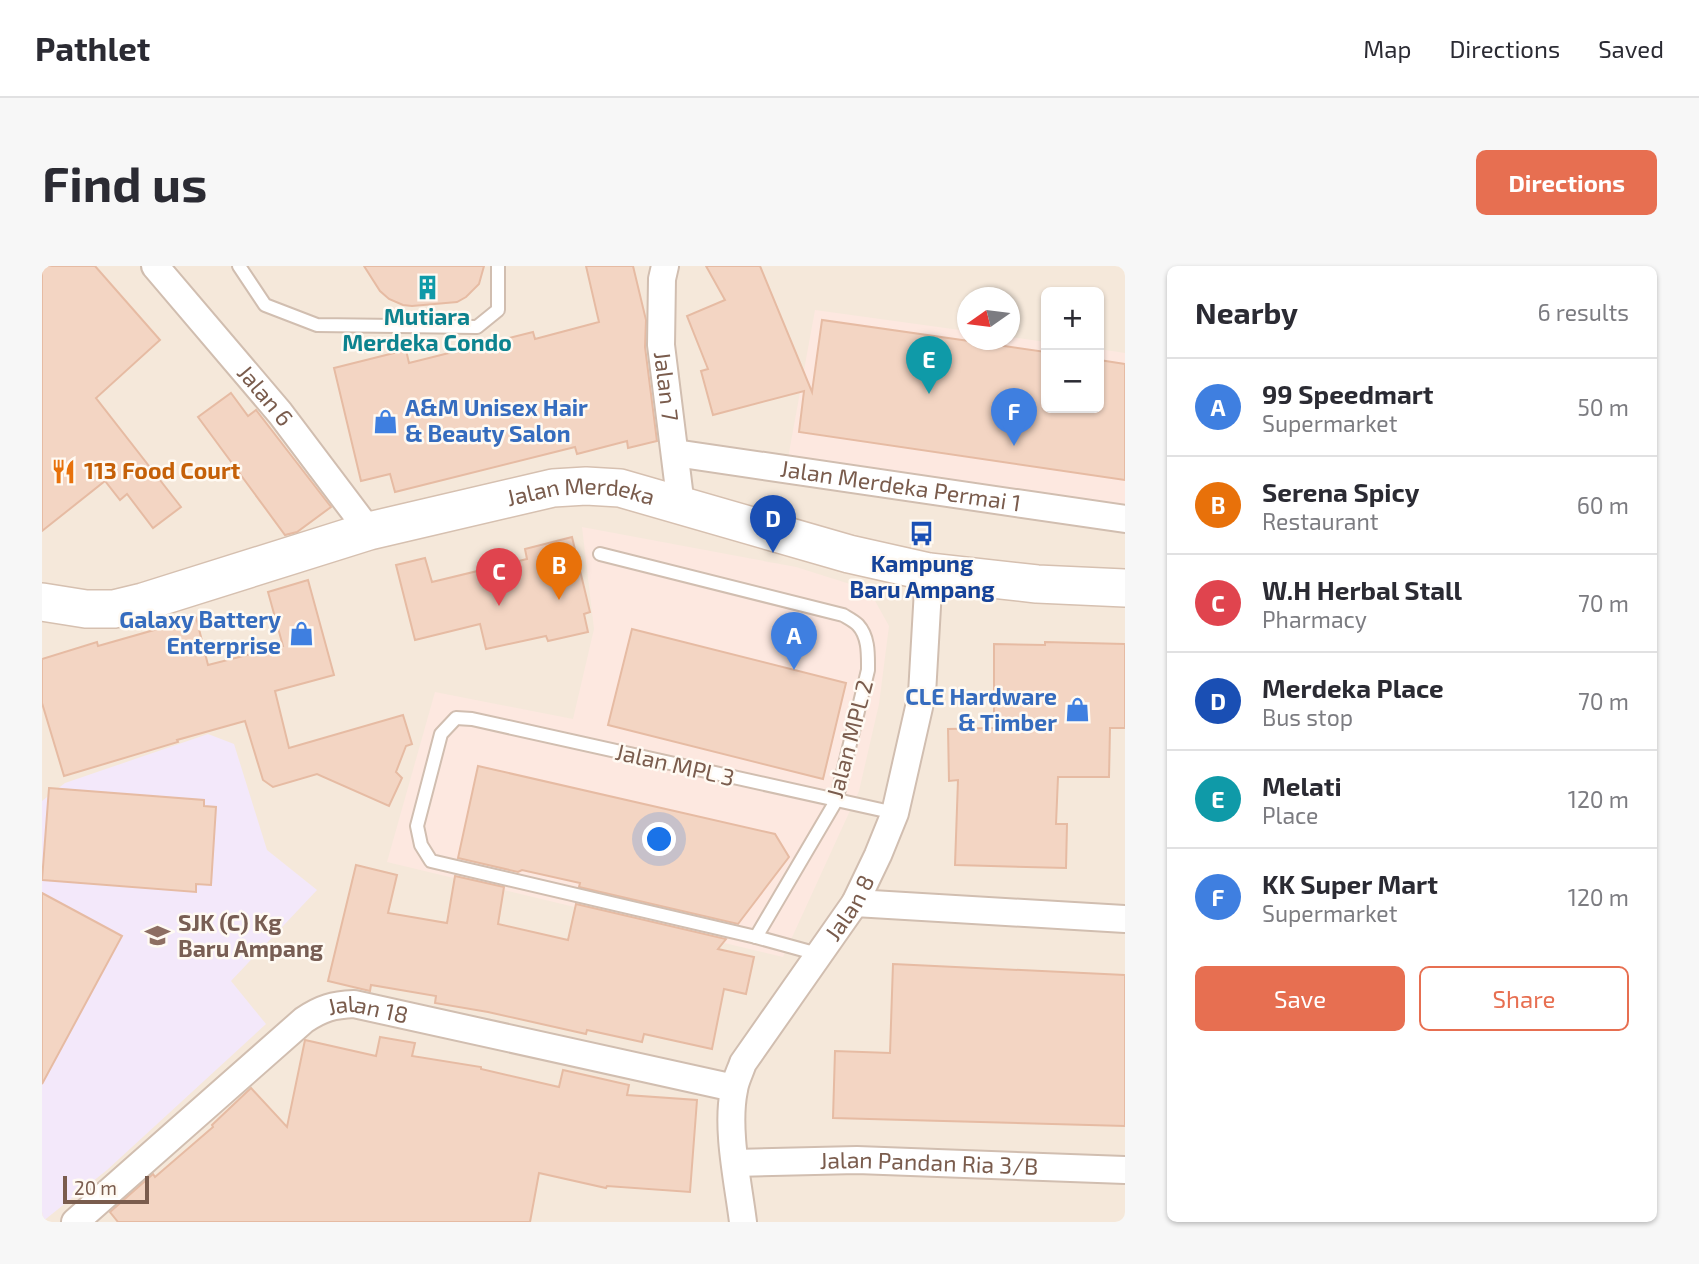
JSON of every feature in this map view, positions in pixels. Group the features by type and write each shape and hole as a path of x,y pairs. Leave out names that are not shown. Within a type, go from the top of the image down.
{"street":[{"name":"Jalan 7","path":"665,266 662,279 661,345 681,506"},
{"name":"Jalan 6","path":"158,267 280,413 369,531"},
{"name":"Jalan Merdeka Permai 1","path":"675,453 1125,519"},
{"name":"Jalan Merdeka","path":"42,602 86,609 114,609 143,603 369,531 553,488 586,486 620,488 849,554 929,572 1037,584 1125,588"},
{"name":"Jalan 8","path":"743,1222 735,1163 732,1117 734,1088 743,1063 855,903 895,813 922,694 929,572"},
{"path":"855,903 1125,919"},
{"name":"Jalan 18","path":"75,1222 304,1020 319,1010 336,1005 354,1004 734,1088"},
{"name":"Jalan Pandan Ria 3/B","path":"735,1163 857,1160 1125,1170"}],"lane":[{"path":"239,266 265,305 317,325 477,327 498,310 498,266"},
{"name":"Jalan MPL 2","path":"600,554 844,615 858,625 865,638 868,670 836,801 756,937"},
{"name":"Jalan MPL 3","path":"756,937 431,861 421,845 417,825 441,734 456,718 472,719 895,813"},
{"path":"756,937 818,954"}],"shaded area":[{"name":"Kampung Baru Ampang","path":"42,266 1125,266 1125,1222 42,1222"},
{"path":"815,310 957,330 957,350 1020,350 1020,338 1041,341 1041,413 1104,413 1104,350 1125,353 1125,508 788,458"},
{"path":"582,527 796,567 869,590 889,626 879,704 859,791 783,957 387,862 435,692 573,719 594,629"},
{"name":"SJK (C) Kg Baru Ampang","path":"208,734 234,744 267,850 317,890 231,981 266,1024 107,1170 42,1222 42,801 65,783"}],"building":[{"path":"42,266 95,266 160,340 96,398 181,507 153,528 127,494 120,500 105,481 42,531"},
{"name":"Mutiara Merdeka Condo","path":"364,266 484,266 479,284 457,302 412,306 389,299 380,291"},
{"path":"586,266 633,266 646,320 645,347 657,441 628,448 627,441 577,454 575,447 395,492 390,474 361,481 334,368 406,350 409,363 533,332 535,339 599,322"},
{"path":"706,266 760,266 812,392 822,320 957,339 957,350 1020,348 1041,351 1041,413 1104,413 1104,361 1125,364 1125,480 799,432 804,391 713,415 701,371 708,369 687,316 725,300"},
{"path":"231,393 248,416 256,410 331,507 297,532 285,535 198,417"},
{"path":"572,537 590,612 584,614 588,632 548,641 546,636 486,649 480,624 415,640 396,565 425,558 432,582 527,559 525,549"},
{"path":"308,580 334,675 275,691 289,748 403,715 412,744 406,746 396,772 402,778 389,806 317,774 273,787 263,780 245,721 64,776 42,703 42,659 97,642 98,646 196,617 208,665 283,646 268,592"},
{"path":"632,629 846,683 823,779 608,725"},
{"path":"1045,642 1125,644 1125,728 1110,728 1109,777 1058,777 1056,824 1067,824 1066,868 955,865 958,780 949,781 948,729 994,728 994,644 1045,645"},
{"path":"478,766 775,834 789,857 738,924 579,887 580,883 458,858"},
{"path":"49,788 204,800 204,806 216,807 211,885 196,884 196,892 42,880"},
{"path":"356,865 397,875 388,913 447,923 455,876 504,887 498,924 568,940 576,904 726,939 718,949 754,957 746,994 724,989 712,1049 644,1034 642,1042 587,1030 586,1034 435,1003 436,996 371,985 370,991 328,981"},
{"path":"42,893 122,936 42,1084"},
{"path":"893,964 1125,975 1125,1126 833,1118 835,1051 890,1053"},
{"path":"380,1037 415,1043 412,1056 481,1067 559,1087 563,1070 629,1085 627,1095 697,1100 690,1192 606,1188 539,1173 530,1222 118,1222 110,1212 213,1127 212,1125 251,1088 287,1127 305,1040 376,1056"}],"place":[{"name":"Mutiara Merdeka Condo","path":"427,287"},
{"name":"Melati","path":"929,394"},
{"name":"A&M Unisex Hair & Beauty Salon","path":"385,421"},
{"name":"KK Super Mart","path":"1014,446"},
{"name":"113 Food Court","path":"64,471"},
{"name":"Kampung Baru Ampang","path":"922,534"},
{"name":"Merdeka Place","path":"773,553"},
{"name":"Serena Spicy","path":"559,600"},
{"name":"W.H Herbal Stall","path":"499,606"},
{"name":"Galaxy Battery Enterprise","path":"301,633"},
{"name":"99 Speedmart","path":"794,670"},
{"name":"CLE Hardware & Timber","path":"1077,710"},
{"name":"SJK (C) Kg Baru Ampang","path":"158,936"}]}
